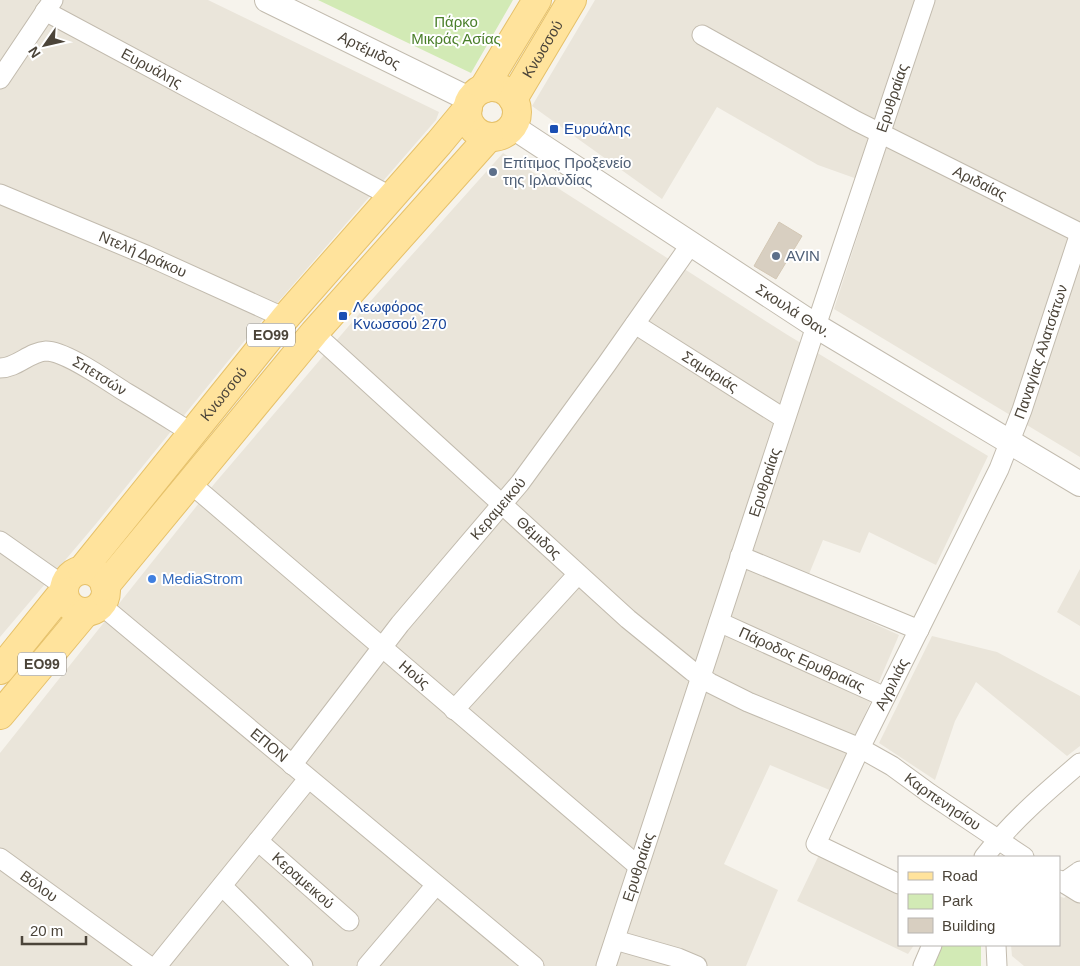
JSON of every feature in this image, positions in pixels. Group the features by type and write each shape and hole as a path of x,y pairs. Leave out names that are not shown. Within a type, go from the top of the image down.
{"main road":[{"name":"Κνωσσού","path":"0,670 285,318 392,197 474,99 537,0"},
{"name":"Κνωσσού","path":"514,99 572,0"},
{"path":"497,88 514,99 517,116 501,132 481,135 474,129 468,117 474,99 497,88"},
{"name":"Κνωσσού","path":"0,715 97,601 190,483 314,333 501,132"},
{"path":"95,572 100,576 97,601 76,611 71,608 67,603 70,583 95,572"}],"street":[{"name":"Αρτέμιδος","path":"267,0 474,99"},
{"name":"Ερυθραίας","path":"606,966 785,418 925,0"},
{"path":"0,79 49,5"},
{"name":"Ευρυάλης","path":"49,5 392,197"},
{"name":"Αριδαίας","path":"702,35 880,133 1080,233"},
{"name":"Σκουλά Θαν.","path":"501,132 691,244 816,326 1080,484"},
{"name":"Ντελή Δράκου","path":"0,194 146,255 285,318"},
{"name":"Παναγίας Αλατσάτων","path":"1010,442 1080,233"},
{"name":"Κεραμεικού","path":"292,765 381,647 502,505 555,436 691,244"},
{"name":"Σαμαριάς","path":"635,324 785,418"},
{"name":"Θέμιδος","path":"314,333 578,574 647,635 701,677"},
{"name":"Σπετσών","path":"0,368 11,366 37,353 45,351 58,353 192,433"},
{"name":"Αγριλιάς","path":"898,884 816,844 860,748 999,469 1010,442"},
{"name":"Ηούς","path":"190,483 638,866"},
{"path":"0,541 70,583"},
{"path":"740,556 919,630"},
{"path":"454,710 578,574"},
{"name":"ΕΠΟΝ","path":"97,601 534,966"},
{"name":"Πάροδος Ερυθραίας","path":"719,622 885,697"},
{"name":"Καρπενησίου","path":"701,677 748,702 860,748 892,766 998,839 1018,856"},
{"path":"985,856 1019,816 1080,763"},
{"name":"Κεραμεικού","path":"157,966 308,779"},
{"name":"Κεραμεικού","path":"258,841 349,921"},
{"name":"Βόλου","path":"0,858 149,966"},
{"path":"1080,871 1061,882 1080,893"},
{"path":"367,966 436,885"},
{"path":"222,886 302,966"},
{"path":"615,940 678,958 697,966"},
{"path":"923,966 932,946"},
{"path":"996,946 997,966"}],"shaded area":[{"path":"0,0 208,0 439,112 436,120 246,339 95,525 0,637"},
{"path":"595,0 1080,0 1080,457 834,309 874,185 818,165 717,107 662,199 532,106"},
{"path":"503,153 786,334 988,456 936,565 869,532 860,553 823,540 802,591 899,635 832,791 770,765 724,864 778,890 746,966 0,966 0,753 215,483 359,314"},
{"path":"1080,569 1080,626 1057,612"},
{"path":"932,636 997,652 1080,696 1080,746 1067,756 976,682 955,721 935,780 879,743"},
{"path":"819,855 898,894 898,946 913,946 908,954 797,901"},
{"path":"1080,888 1080,966 1024,966 1012,956 1011,946 1060,946 1060,896 1064,898"}],"green space":[{"name":"Πάρκο Μικράς Ασίας","path":"318,0 513,0 471,73"},
{"path":"939,946 981,946 981,966 931,966"}],"building":[{"path":"779,222 802,236 776,279 754,266"}],"place":[{"name":"Ευρυάλης","path":"554,129"},
{"name":"Επίτιμος Προξενείο της Ιρλανδίας","path":"493,172"},
{"name":"AVIN","path":"776,256"},
{"name":"Λεωφόρος Κνωσσού 270","path":"343,316"},
{"name":"MediaStrom","path":"152,579"}]}
